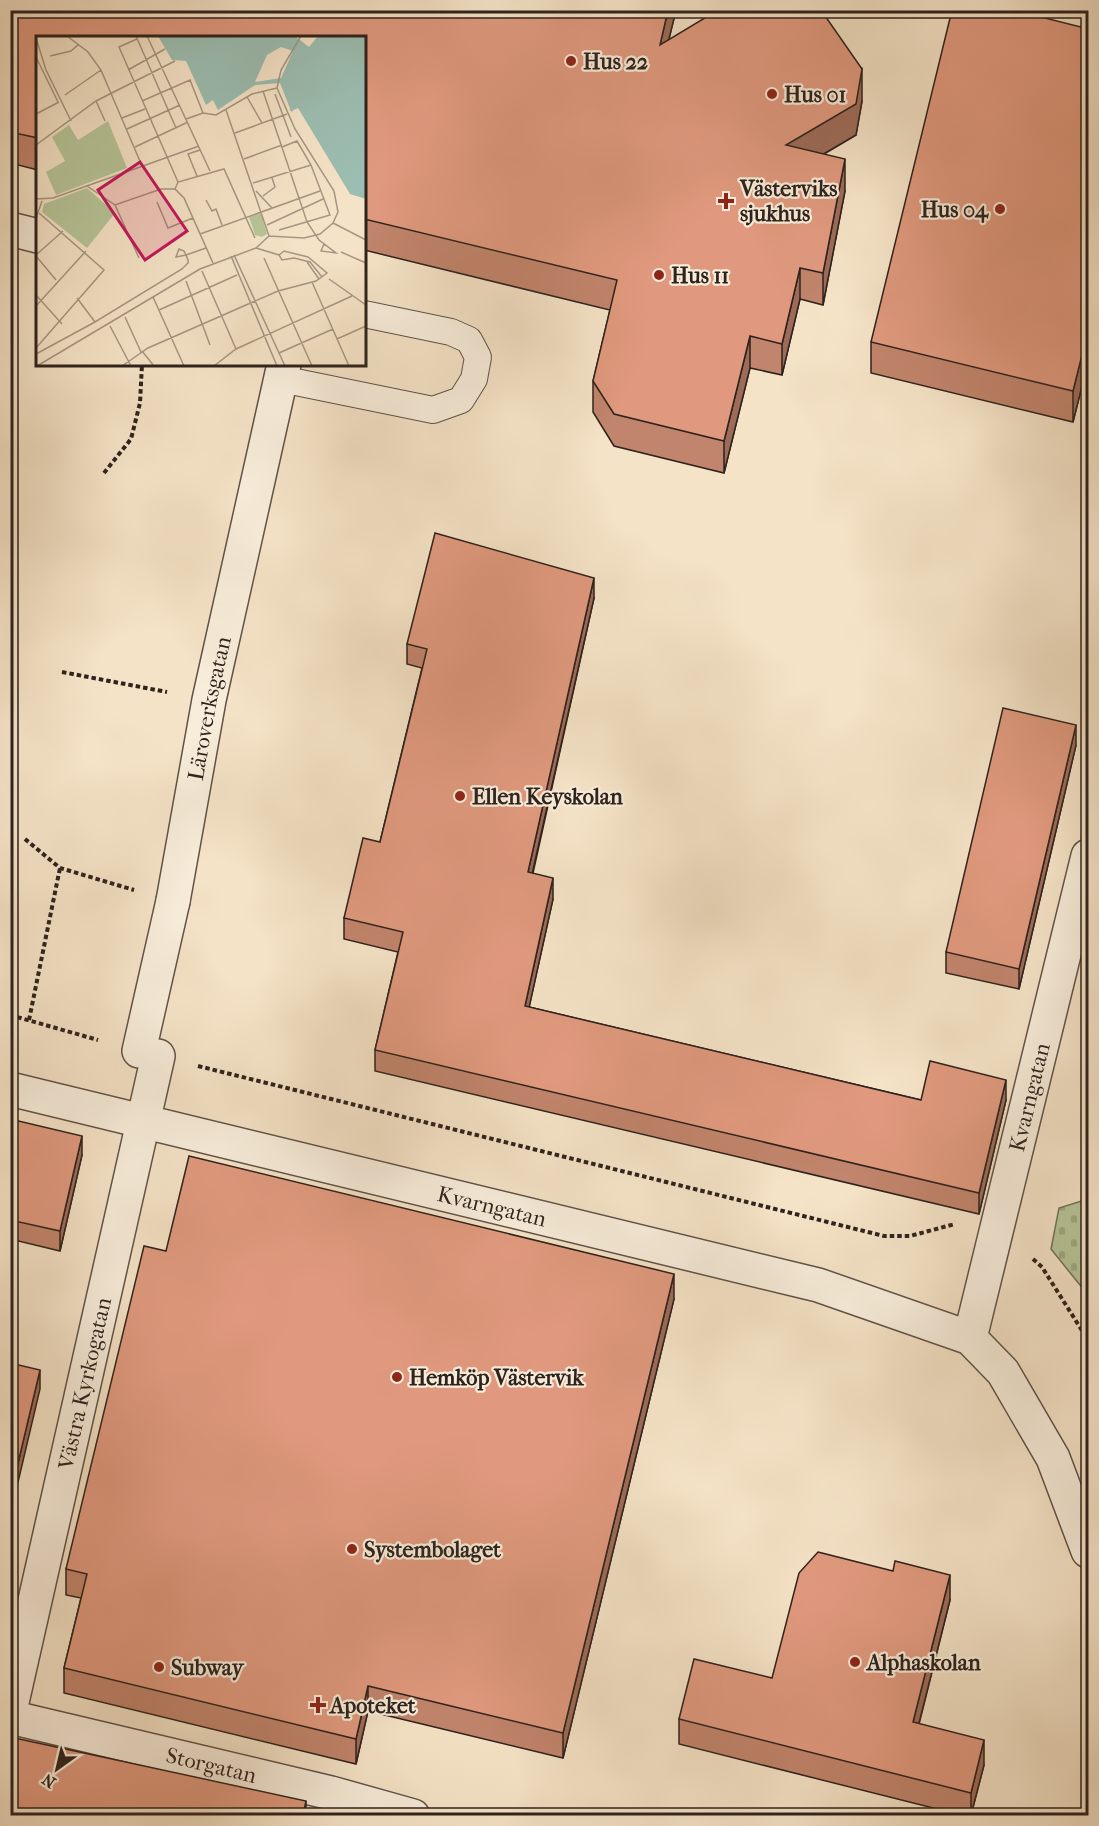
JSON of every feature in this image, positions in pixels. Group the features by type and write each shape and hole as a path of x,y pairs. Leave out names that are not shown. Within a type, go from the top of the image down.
{"street":[{"path":"10,229 36,236"},
{"name":"Läroverksgatan","path":"149,1054 173,901 209,700 282,372"},
{"name":"Kvarngatan","path":"970,1338 1089,856"},
{"name":"Västra Kyrkogatan","path":"10,1711 141,1121 149,1054"},
{"name":"Kvarngatan","path":"10,1089 818,1285 970,1338 1003,1372 1053,1458 1089,1551"},
{"name":"Storgatan","path":"10,1716 331,1793 413,1815"}],"lane":[{"path":"282,372 433,410 461,400 474,379 478,357 469,340 451,332 366,314"}],"path":[{"path":"105,473 131,439 140,403 142,366"},
{"path":"62,672 139,687"},
{"path":"25,839 60,868 173,901"},
{"path":"29,1020 60,868"},
{"path":"10,1015 149,1054 884,1236 910,1236 959,1223 996,1233 1020,1246 1042,1267 1089,1340"}],"green space":[{"path":"1088,1199 1088,1295 1051,1249 1059,1208"}],"building":[{"path":"10,10 668,10 660,45 718,10 821,10 862,69 856,104 786,145 845,159 823,273 800,268 782,344 750,336 724,441 614,414 593,381 617,280 366,219 366,36 36,36 36,138 10,132"},
{"name":"Hus 04","path":"952,10 1013,10 1089,29 1089,327 1073,391 871,342"},
{"path":"435,533 594,578 528,872 553,878 525,1006 921,1100 930,1061 1006,1080 979,1193 375,1050 403,932 344,918 363,838 380,842 427,649 407,644"},
{"path":"1003,708 1076,725 1019,969 946,952"},
{"path":"10,1119 82,1136 60,1231 10,1220"},
{"path":"189,1156 674,1274 563,1733 368,1686 356,1739 64,1668 87,1574 66,1569 144,1246 166,1251"},
{"path":"10,1363 40,1370 10,1497"},
{"path":"818,1552 893,1571 895,1561 950,1575 913,1722 984,1740 971,1793 679,1719 694,1659 772,1678 799,1573"},
{"path":"10,1737 306,1801 303,1815 10,1815"}],"place":[{"name":"Hus 22","path":"571,61"},
{"name":"Hus 01","path":"772,94"},
{"name":"Västerviks sjukhus","path":"726,201"},
{"name":"Hus 04","path":"1000,209"},
{"name":"Hus 11","path":"659,275"},
{"name":"Ellen Keyskolan","path":"460,796"},
{"name":"Hemköp Västervik","path":"397,1377"},
{"name":"Systembolaget","path":"352,1549"},
{"name":"Alphaskolan","path":"855,1662"},
{"name":"Subway","path":"159,1667"},
{"name":"Apoteket","path":"318,1705"}]}
